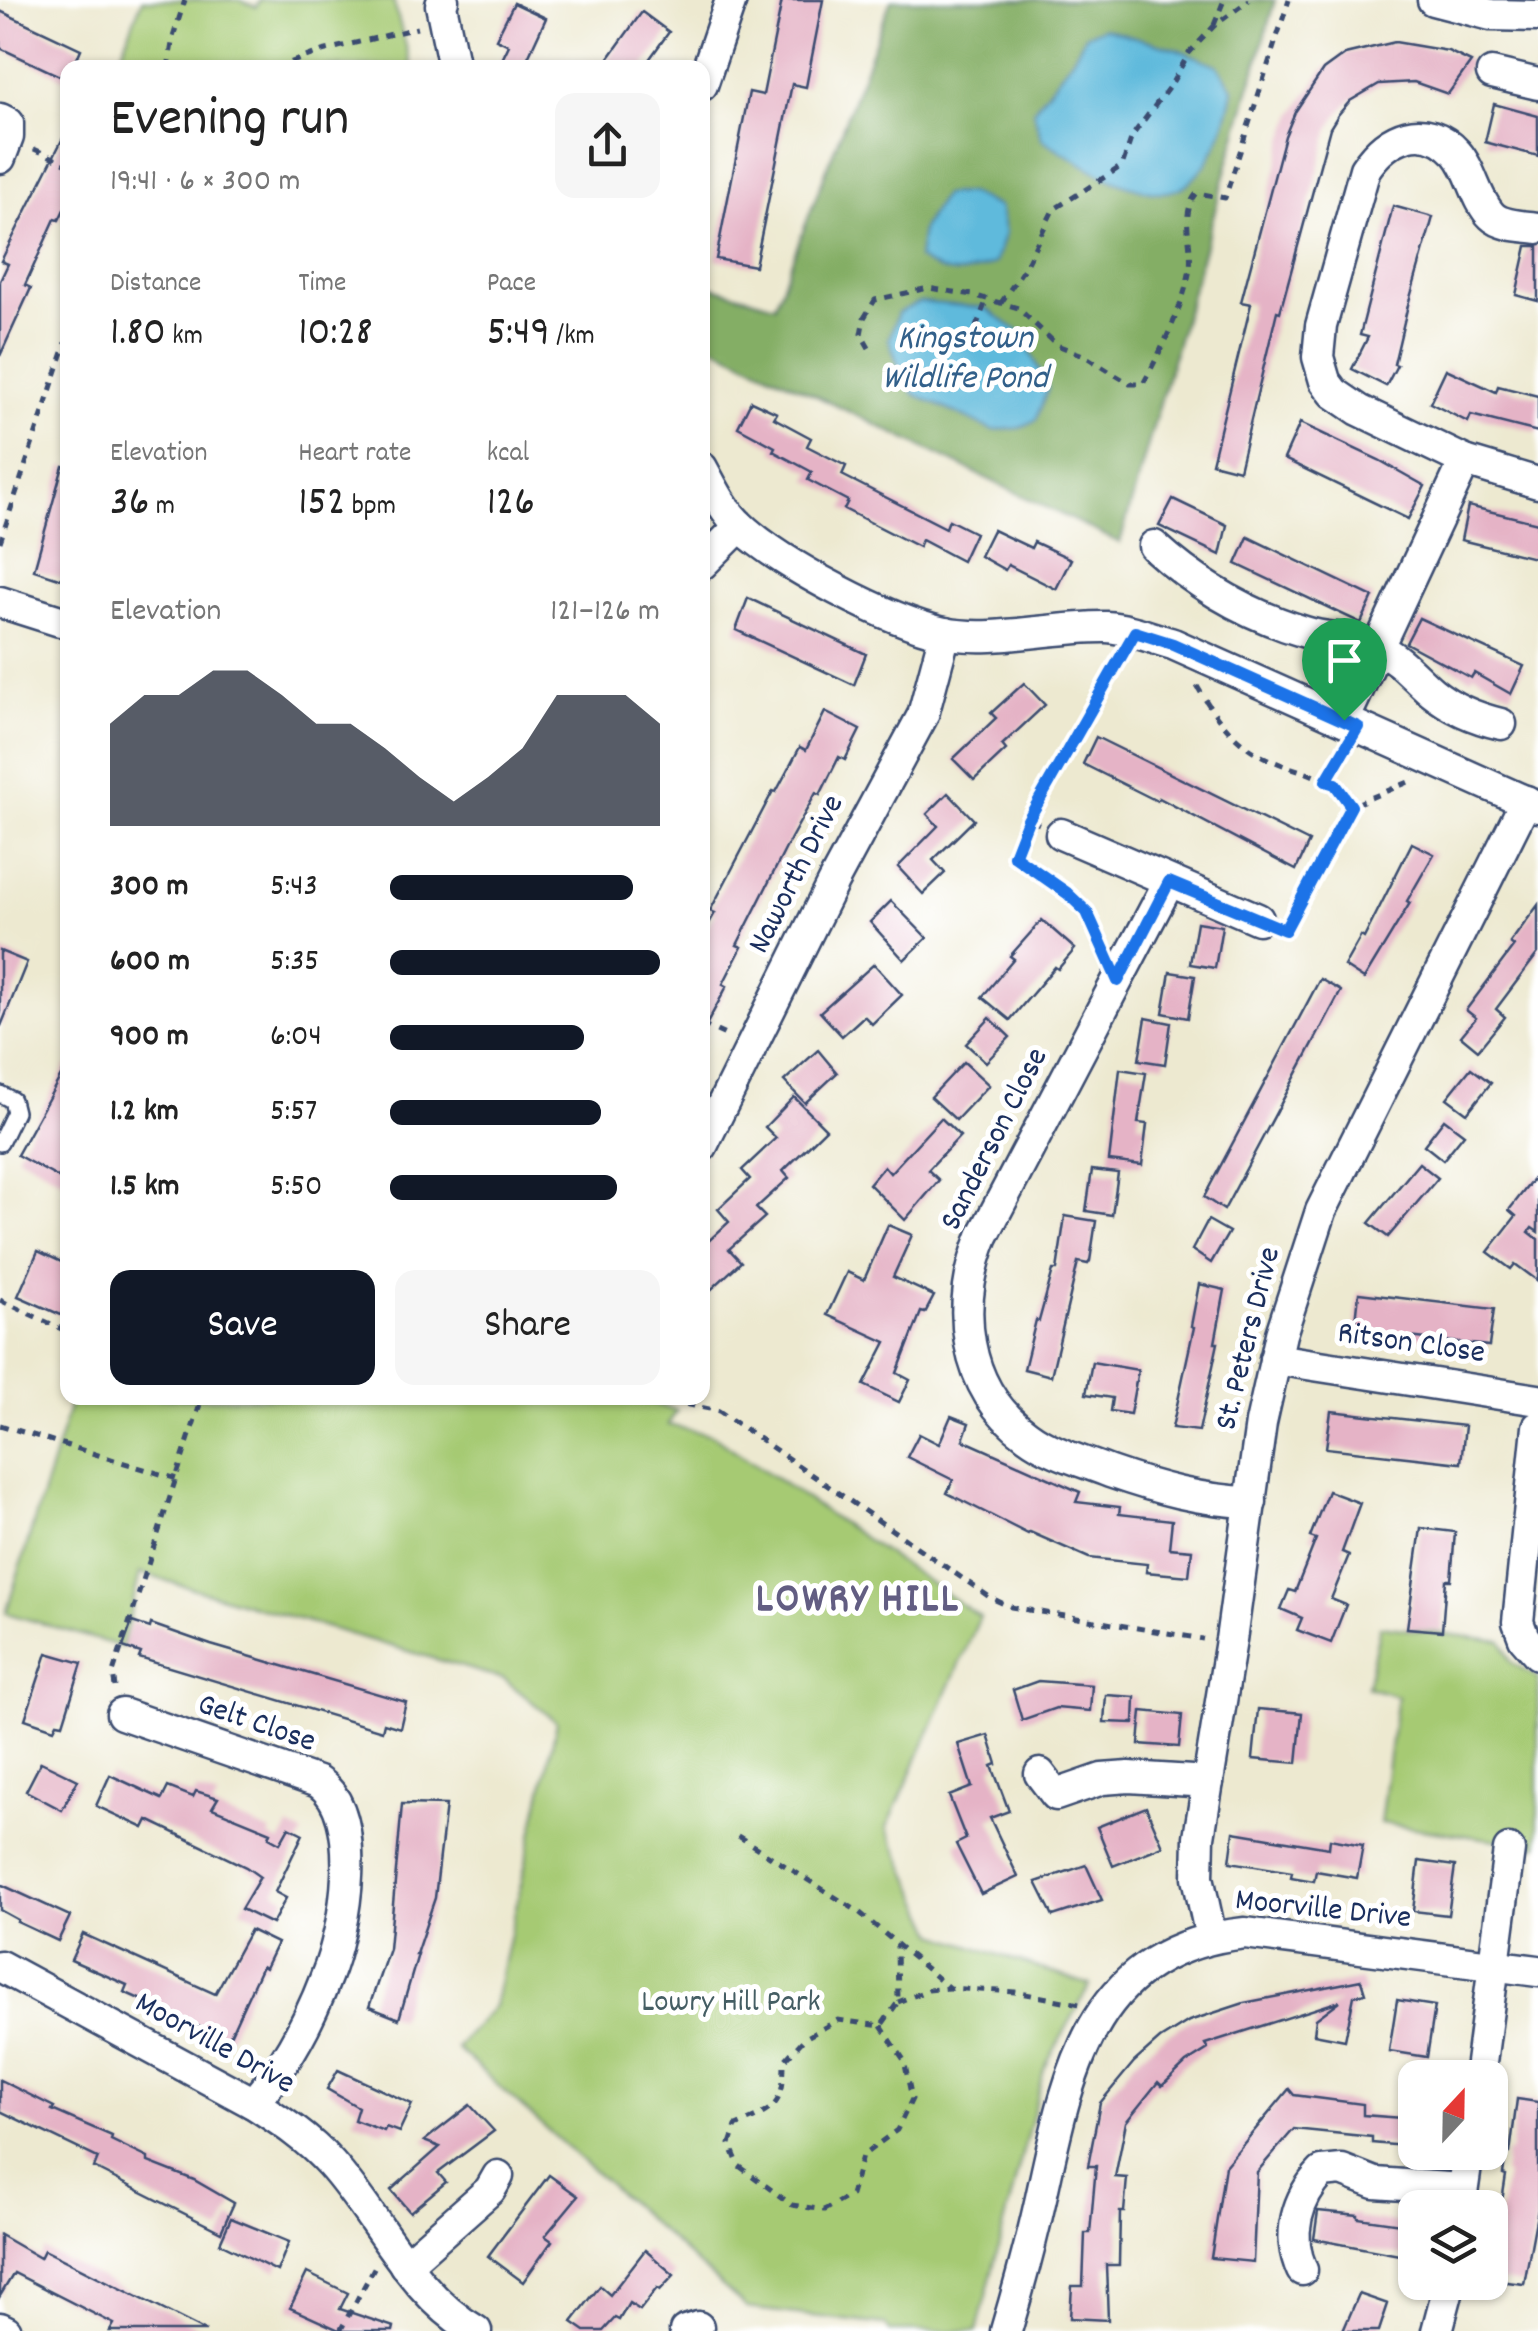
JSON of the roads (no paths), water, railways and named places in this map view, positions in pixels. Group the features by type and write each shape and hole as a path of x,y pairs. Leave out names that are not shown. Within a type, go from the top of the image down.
{"street":[{"path":"710,62 731,0"},
{"path":"1433,0 1491,15 1538,16"},
{"path":"443,11 452,60"},
{"path":"1492,72 1538,84"},
{"path":"1538,228 1492,216 1458,154 1444,142 1410,134 1394,138 1377,151 1365,169 1321,326 1318,356 1324,381 1359,410 1465,461 1538,483"},
{"path":"1351,723 1377,647 1465,461"},
{"path":"710,482 740,526 855,599 946,633 1010,634 1108,627 1135,632 1173,644 1532,804"},
{"path":"710,556 740,526"},
{"path":"1154,546 1179,569 1230,603 1310,634 1356,639 1377,647 1397,658 1433,693 1474,718 1500,724"},
{"path":"0,602 60,620"},
{"name":"Naworth Drive","path":"710,1130 833,882 923,715 946,633"},
{"name":"St. Peters Drive","path":"1211,1937 1198,1877 1199,1837 1232,1640 1261,1422 1274,1359 1321,1210 1532,804"},
{"path":"1061,834 1258,919"},
{"name":"Sanderson Close","path":"1169,882 972,1262 965,1300 967,1335 986,1389 1007,1418 1029,1437 1064,1455 1153,1487 1227,1502 1251,1502"},
{"name":"Ritson Close","path":"1274,1359 1538,1400"},
{"path":"1538,1427 1518,1622 1524,1638 1538,1654"},
{"name":"Gelt Close","path":"122,1714 318,1782 336,1799 344,1817 347,1864 337,1945 328,1975 278,2070 253,2103"},
{"path":"1049,1794 1116,1778 1208,1782"},
{"path":"1481,2060 1509,1850"},
{"name":"Moorville Drive","path":"1006,2331 1074,2067 1102,2008 1144,1969 1211,1937 1245,1933 1538,1971"},
{"name":"Moorville Drive","path":"0,1966 253,2103 291,2128 330,2163 397,2253 454,2318 476,2331"},
{"path":"1302,2270 1296,2248 1299,2203 1322,2172 1342,2170 1375,2183 1415,2190"},
{"path":"397,2253 490,2190 498,2176"},
{"path":"1438,2331 1446,2300"}],"lane":[{"path":"0,1094 12,1100 15,1112 0,1143"}],"water":[{"path":"1103,28 1217,65 1233,88 1226,120 1211,156 1188,183 1173,191 1156,192 1125,185 1042,139 1033,111 1086,34"},
{"path":"968,193 999,207 1005,233 995,263 964,273 937,269 918,258 922,229 943,195"},
{"name":"Kingstown Wildlife Pond","path":"920,302 985,308 1021,333 1048,388 1036,420 1019,428 992,430 914,394 889,339 898,313"}],"district":[{"name":"LOWRY HILL","path":"858,1602"}],"park label":[{"name":"Lowry Hill Park","path":"731,2004"}]}
